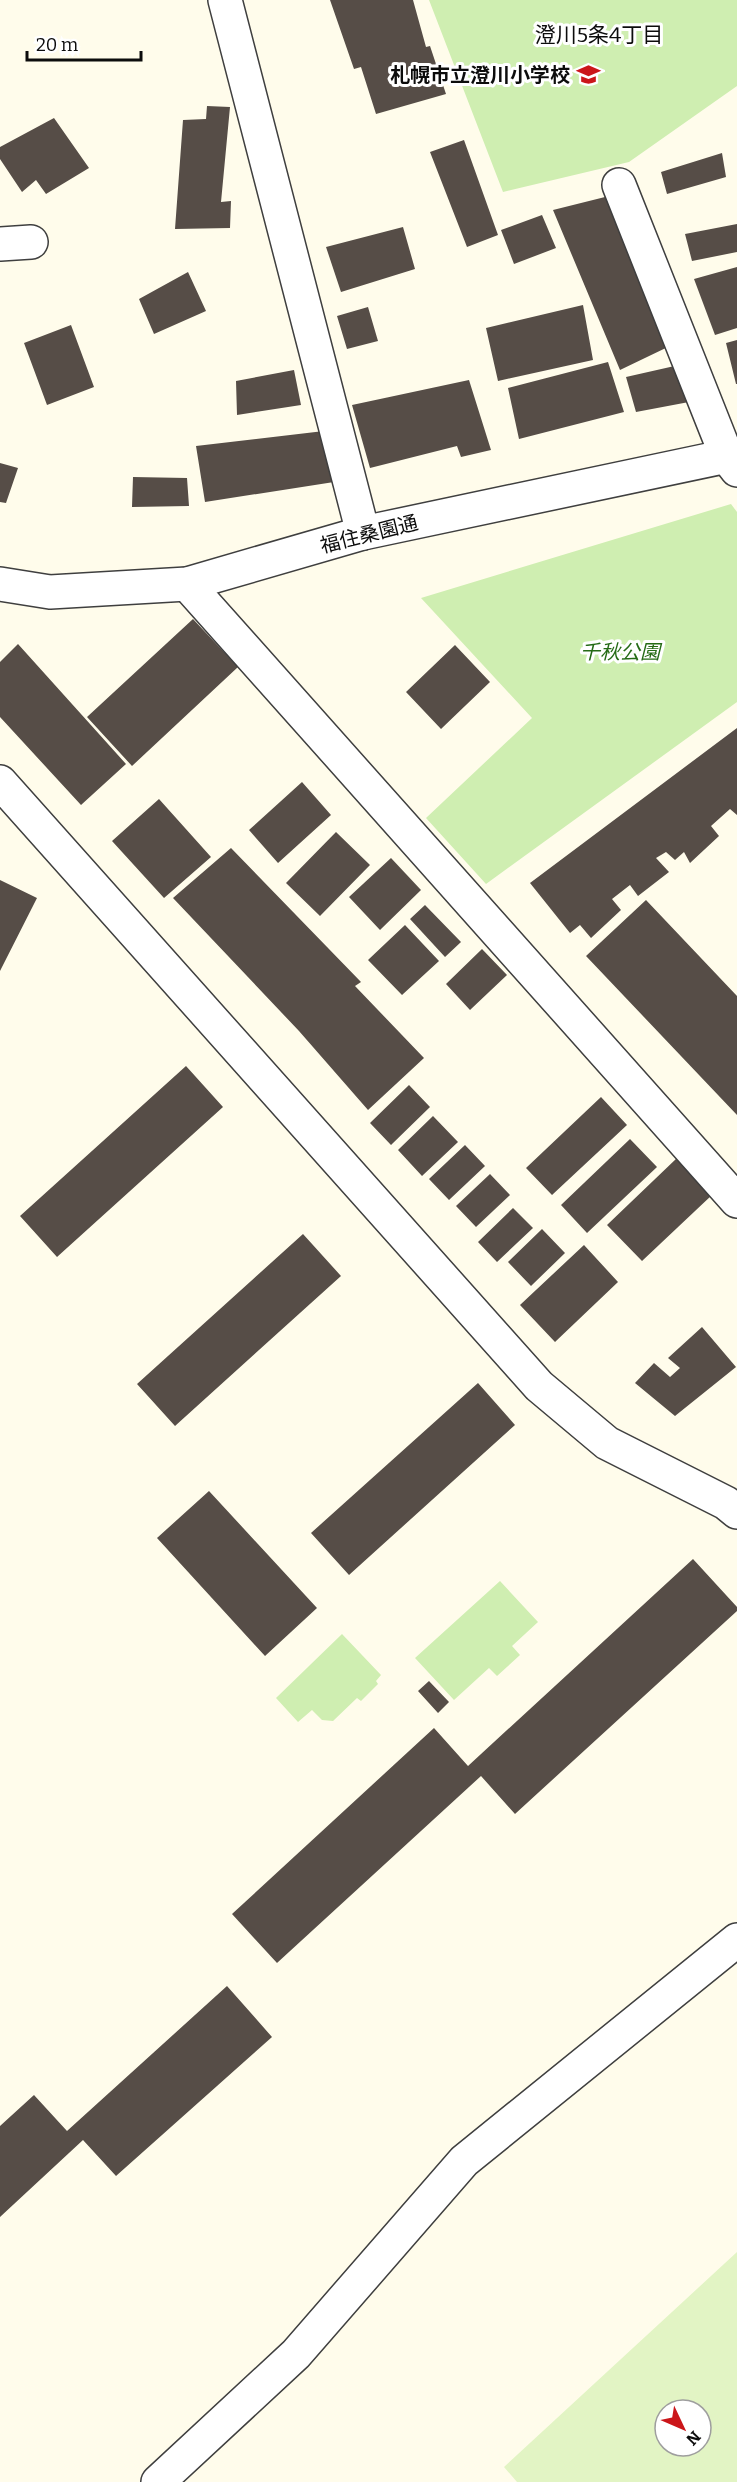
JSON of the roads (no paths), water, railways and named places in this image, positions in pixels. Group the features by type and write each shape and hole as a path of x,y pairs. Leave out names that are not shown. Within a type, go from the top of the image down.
{"street":[{"path":"225,0 363,533"},
{"path":"619,185 734,460"},
{"name":"福住桑園通","path":"0,584 50,592 187,584 363,533 734,460"},
{"path":"187,584 737,1201"},
{"path":"0,783 539,1386 607,1443 726,1503 737,1512"},
{"path":"158,2482 296,2354 464,2161 737,1940"}],"place":[{"name":"札幌市立澄川小学校","path":"588,75"}],"district":[{"name":"澄川5条4丁目","path":"599,35"}],"park label":[{"name":"千秋公園","path":"620,652"}]}
